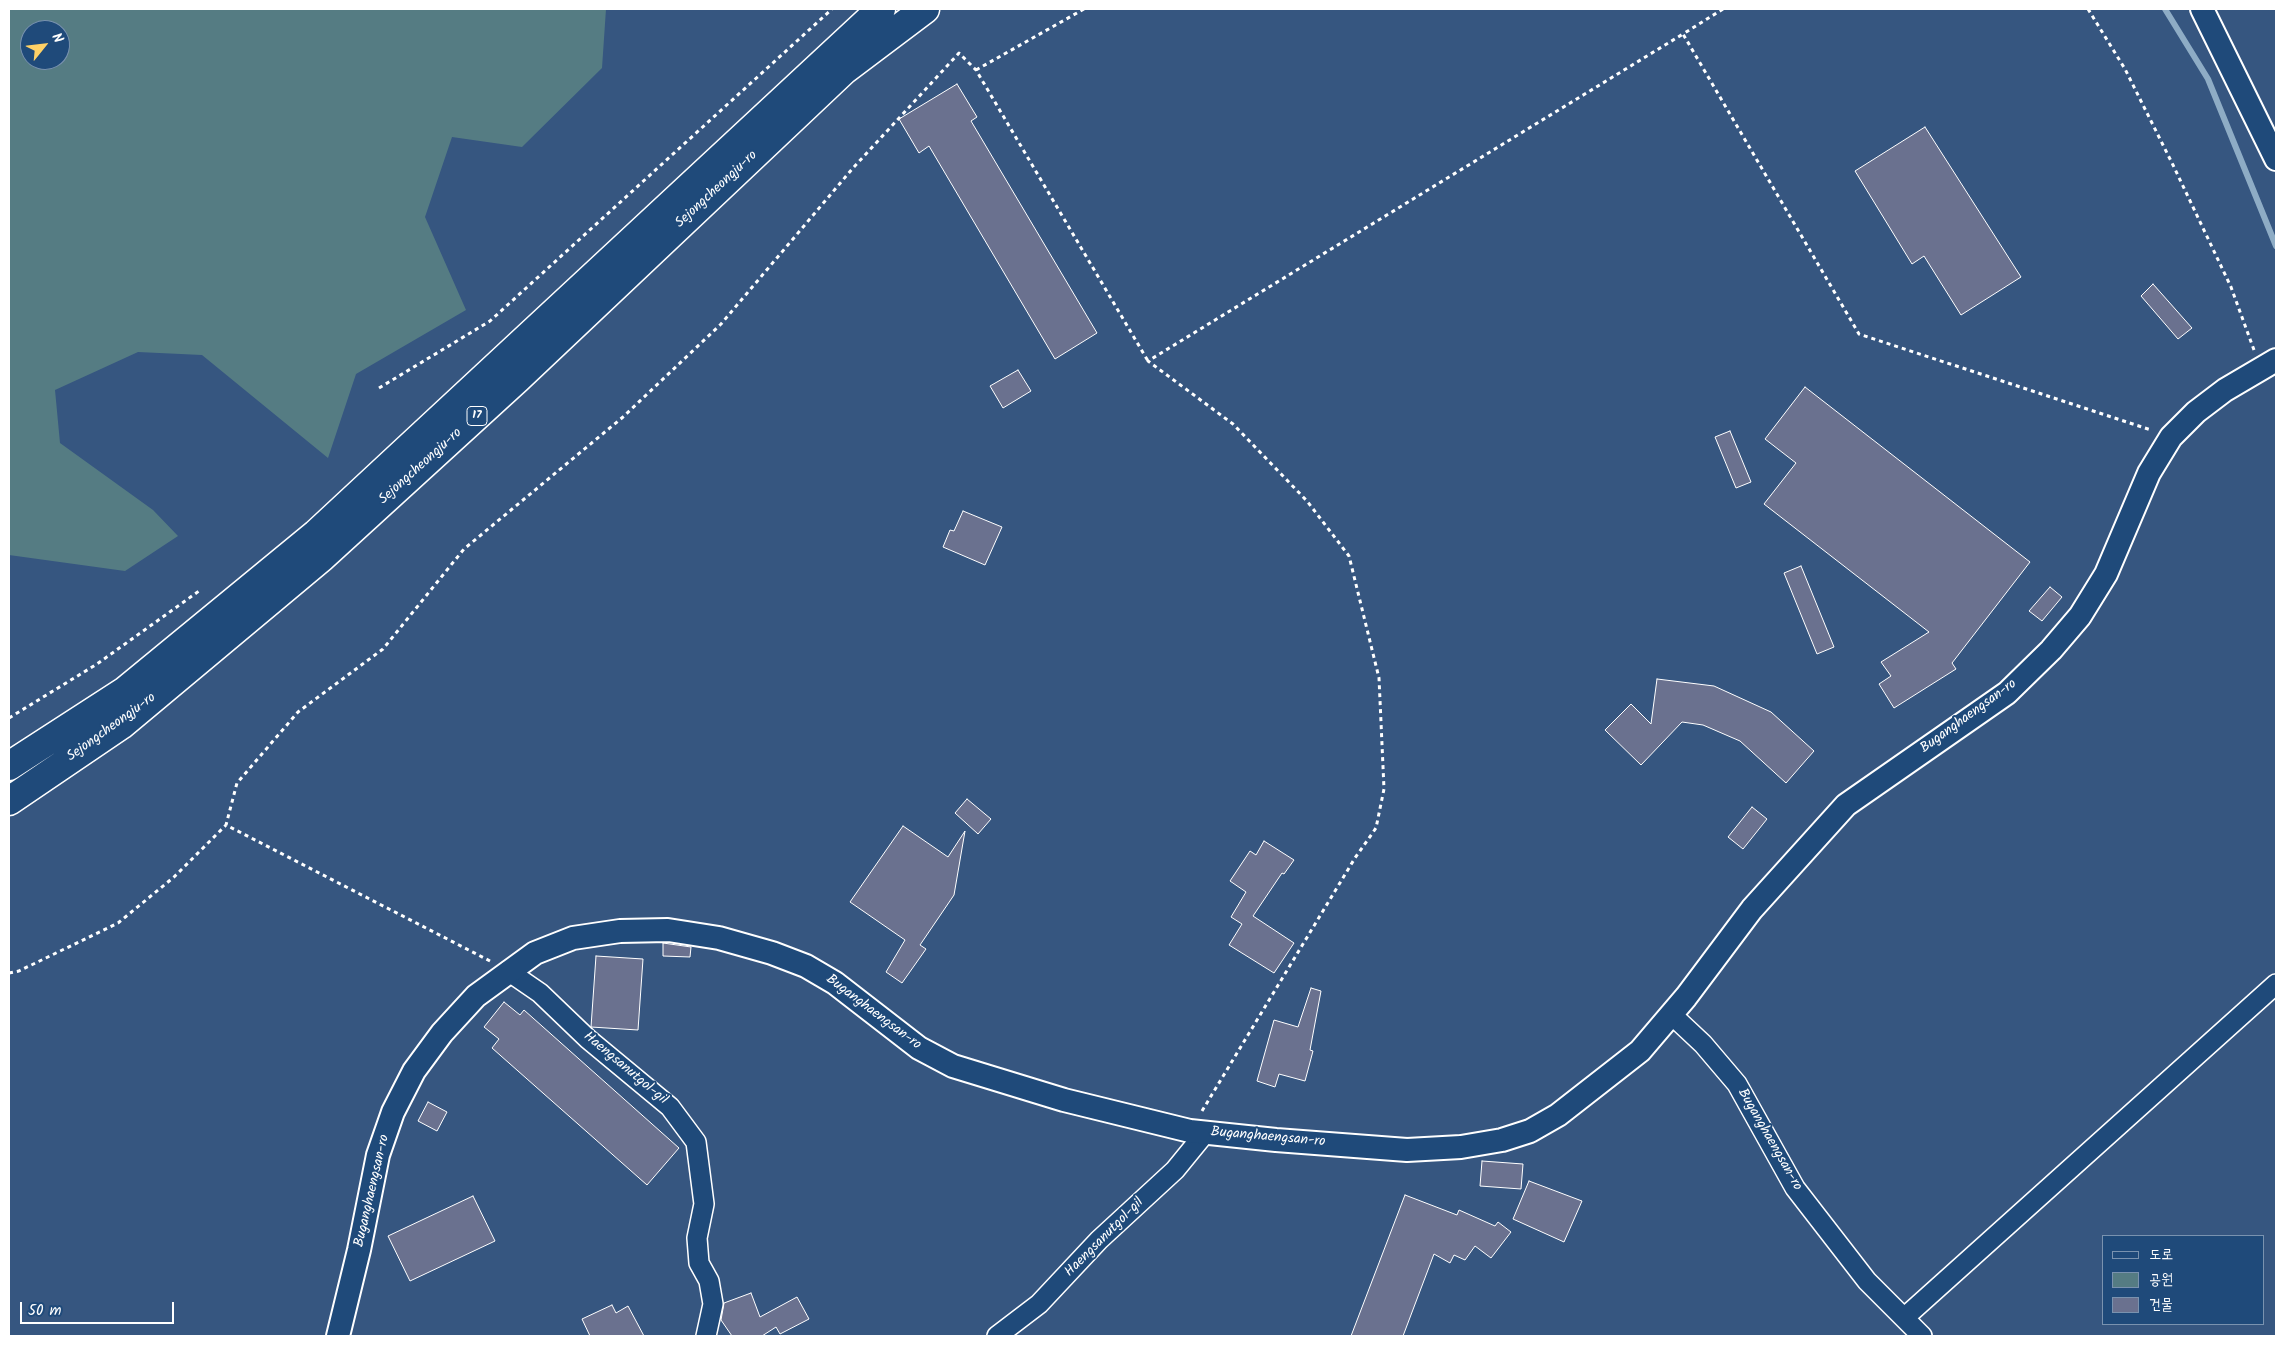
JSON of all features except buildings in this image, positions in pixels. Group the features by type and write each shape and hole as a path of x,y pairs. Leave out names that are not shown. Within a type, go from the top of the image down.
{"highway":[{"name":"Sejongcheongju-ro","path":"9,766 125,690 316,534 881,9"},
{"name":"Sejongcheongju-ro","path":"9,801 121,725 322,557 517,379 844,70 925,9"}],"street":[{"path":"2202,9 2276,159"},
{"name":"Buganghaengsan-ro","path":"338,1336 359,1250 378,1155 392,1112 414,1071 442,1033 476,996 535,953 573,938 620,931 668,930 719,938 772,953 806,966 835,982 920,1048 953,1066 1064,1100 1198,1132 1407,1150 1462,1147 1502,1140 1530,1131 1558,1115 1640,1051 1752,909 1846,805 2007,693 2051,650 2080,616 2106,574 2149,473 2170,436 2196,412 2226,390 2268,365"},
{"name":"Haengsanutgol-gil","path":"508,971 540,993 588,1039 670,1107 696,1142 704,1204 697,1238 698,1263 709,1281 713,1304 706,1336"},
{"path":"1904,1318 2276,984"},
{"name":"Buganghaengsan-ro","path":"1671,1014 1703,1044 1737,1084 1795,1188 1867,1281 1922,1336"},
{"name":"Haengsanutgol-gil","path":"997,1336 1039,1304 1099,1240 1174,1170 1198,1132"}],"path":[{"path":"379,388 490,321 832,9"},
{"path":"976,70 1084,9"},
{"path":"1148,361 1723,9"},
{"path":"2088,9 2125,69 2268,365"},
{"path":"1683,34 1859,334 2170,436"},
{"path":"9,973 19,971 118,923 174,877 226,825 237,783 298,712 383,649 464,548 623,417 721,324 854,168 959,53 976,70 1148,361 1234,424 1307,501 1349,556 1379,678 1384,789 1376,828 1355,858 1198,1132"},
{"path":"9,718 97,664 199,591"},
{"path":"226,825 508,971"}],"green space":[{"path":"9,9 606,9 602,68 522,147 452,137 425,217 466,310 356,374 328,458 202,355 138,352 55,390 60,443 153,510 178,536 125,571 9,555"}],"waterway":[{"path":"2165,9 2208,79 2276,246"}]}
